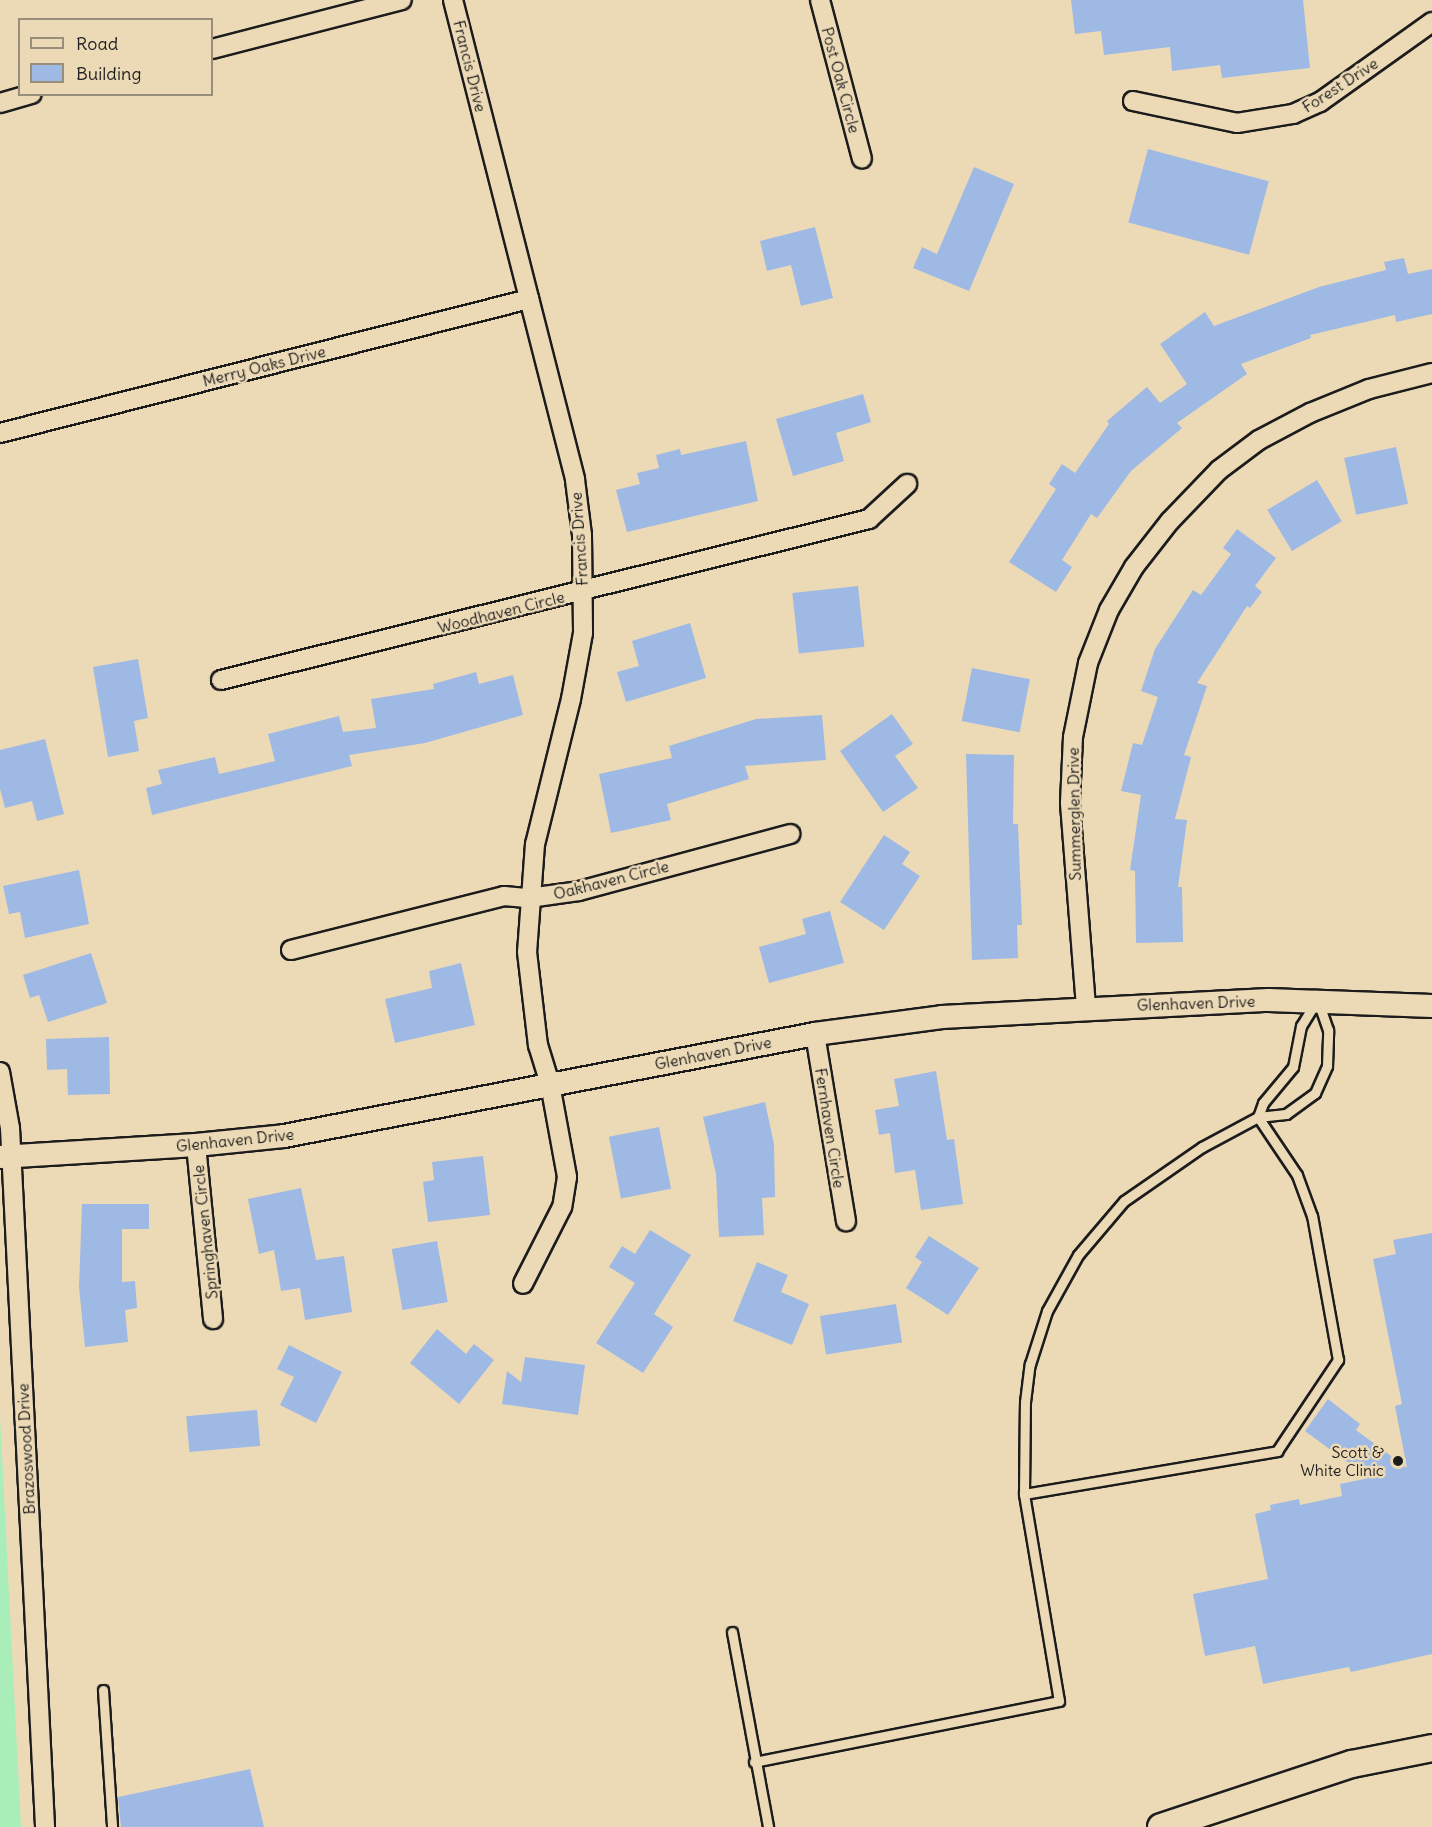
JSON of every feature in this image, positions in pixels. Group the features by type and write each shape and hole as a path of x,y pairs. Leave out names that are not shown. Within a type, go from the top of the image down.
{"main road":[{"path":"1161,1827 1352,1764 1432,1748"}],"street":[{"path":"213,49 402,0"},
{"name":"Francis Drive","path":"453,0 575,480 582,535 583,633 571,699 535,844 529,898 527,952 532,1010 565,1152 565,1187 562,1207 523,1284"},
{"name":"Post Oak Circle","path":"820,0 862,159"},
{"name":"Forest Drive","path":"1133,101 1236,123 1293,114 1320,102 1432,22"},
{"path":"0,103 25,96"},
{"name":"Merry Oaks Drive","path":"0,434 529,299"},
{"name":"Summerglen Drive","path":"1086,1007 1070,803 1072,737 1088,663 1109,610 1134,567 1170,521 1219,470 1259,440 1310,413 1370,389 1432,373"},
{"name":"Woodhaven Circle","path":"221,680 583,592 869,519 907,484"},
{"name":"Oakhaven Circle","path":"291,950 493,898 529,898 579,891 790,834"},
{"name":"Glenhaven Drive","path":"6,1156 196,1145 284,1136 814,1034 942,1017 1086,1007 1317,999 1432,1006"},
{"name":"Fernhaven Circle","path":"814,1034 846,1221"},
{"name":"Brazoswood Drive","path":"0,1072 45,1827"},
{"name":"Springhaven Circle","path":"196,1145 213,1319"}],"lane":[{"path":"1258,1118 1263,1103 1293,1067 1301,1026 1317,999"},
{"path":"754,1762 1059,1701 1024,1494 1025,1402 1030,1364 1059,1284 1100,1227 1124,1201 1162,1172 1258,1118 1286,1114 1315,1093 1327,1066 1328,1030 1317,999"},
{"path":"1024,1494 1278,1451 1338,1360 1310,1208 1297,1175 1258,1118"},
{"path":"732,1632 754,1762 768,1827"},
{"path":"103,1690 112,1827"}],"green space":[{"path":"0,1417 21,1827 0,1827"}],"building":[{"path":"1071,0 1303,0 1310,68 1222,78 1220,65 1172,71 1170,47 1104,55 1101,31 1075,34"},
{"path":"1148,149 1269,181 1249,255 1128,222"},
{"path":"974,167 1014,184 969,291 913,268 922,247 937,254"},
{"path":"815,227 833,298 801,306 791,265 767,271 760,241"},
{"path":"1404,258 1408,274 1432,269 1432,314 1396,322 1395,315 1310,335 1311,338 1241,364 1247,374 1177,423 1182,428 1131,471 1097,518 1091,514 1062,560 1072,567 1056,592 1009,562 1056,489 1049,484 1062,464 1075,473 1109,424 1107,421 1147,387 1160,403 1187,384 1160,344 1205,312 1214,326 1319,287 1386,270 1384,262"},
{"path":"863,394 871,422 836,433 844,461 793,476 776,419"},
{"path":"746,441 758,501 627,532 616,490 640,484 637,473 659,468 656,455 680,449 681,455"},
{"path":"1396,447 1408,504 1356,515 1344,458"},
{"path":"1317,480 1342,521 1292,551 1267,510"},
{"path":"1237,529 1276,558 1255,586 1262,592 1250,608 1247,606 1197,683 1207,686 1184,755 1191,757 1175,819 1187,820 1178,887 1182,887 1183,942 1136,943 1135,871 1130,870 1141,795 1121,791 1133,743 1142,745 1158,697 1141,691 1155,649 1193,590 1201,595 1231,554 1223,548"},
{"path":"858,586 864,647 799,654 792,593"},
{"path":"690,623 706,678 626,702 617,672 639,666 632,641"},
{"path":"138,659 148,718 134,721 139,751 108,757 93,667"},
{"path":"972,668 1030,679 1020,732 962,721"},
{"path":"476,672 479,684 513,675 523,715 425,743 349,755 352,766 152,815 146,788 162,784 158,770 215,757 219,774 275,761 268,734 339,716 343,732 376,728 371,699 434,689 433,684"},
{"path":"892,714 913,744 895,756 918,788 883,812 840,751"},
{"path":"822,715 826,760 745,766 749,779 667,804 671,820 611,833 599,774 672,758 669,746 756,719"},
{"path":"45,739 64,814 37,821 32,801 5,808 0,789 0,750"},
{"path":"966,754 1014,755 1013,824 1018,824 1022,925 1017,925 1018,958 972,960"},
{"path":"884,835 910,852 902,864 920,876 884,930 840,902"},
{"path":"79,870 89,924 25,938 20,912 9,914 3,886"},
{"path":"830,911 844,963 769,983 759,947 806,934 802,919"},
{"path":"91,953 107,1003 48,1022 39,995 30,998 23,975"},
{"path":"461,963 475,1025 395,1043 385,999 432,988 429,971"},
{"path":"109,1037 110,1094 68,1095 67,1069 47,1070 46,1039"},
{"path":"936,1071 947,1140 954,1139 963,1204 921,1210 915,1170 895,1173 890,1133 879,1135 875,1110 899,1106 894,1079"},
{"path":"765,1102 774,1144 775,1197 762,1198 764,1235 719,1237 716,1174 703,1117"},
{"path":"659,1127 671,1189 621,1199 609,1137"},
{"path":"483,1156 490,1215 428,1222 423,1182 434,1180 432,1162"},
{"path":"301,1188 316,1260 344,1256 352,1312 305,1320 300,1288 281,1291 274,1250 259,1254 248,1199"},
{"path":"82,1204 149,1204 149,1229 122,1229 122,1282 135,1281 137,1308 125,1310 128,1342 85,1347 79,1287"},
{"path":"650,1230 691,1255 654,1314 673,1327 643,1373 596,1343 635,1283 609,1267 622,1246 635,1254"},
{"name":"Scott & White Clinic","path":"1432,1233 1432,1654 1351,1672 1349,1667 1263,1684 1255,1646 1205,1656 1193,1594 1268,1579 1255,1514 1271,1510 1270,1505 1299,1499 1300,1505 1342,1496 1340,1484 1369,1478 1305,1431 1328,1399 1360,1424 1356,1430 1407,1468 1395,1406 1402,1404 1373,1259 1396,1254 1393,1240"},
{"path":"929,1236 979,1268 948,1315 906,1288 922,1262 915,1257"},
{"path":"437,1241 448,1302 402,1310 392,1249"},
{"path":"757,1262 788,1275 781,1292 809,1304 792,1345 733,1321"},
{"path":"896,1304 902,1343 826,1355 820,1316"},
{"path":"437,1329 466,1354 474,1344 494,1360 459,1404 410,1363"},
{"path":"289,1345 342,1372 316,1423 280,1405 294,1377 277,1369"},
{"path":"525,1357 585,1365 578,1415 502,1404 507,1371 521,1382"},
{"path":"257,1410 260,1446 189,1452 186,1416"},
{"path":"250,1769 264,1827 121,1827 118,1797"}],"place":[{"name":"Scott & White Clinic","path":"1398,1461"}]}
